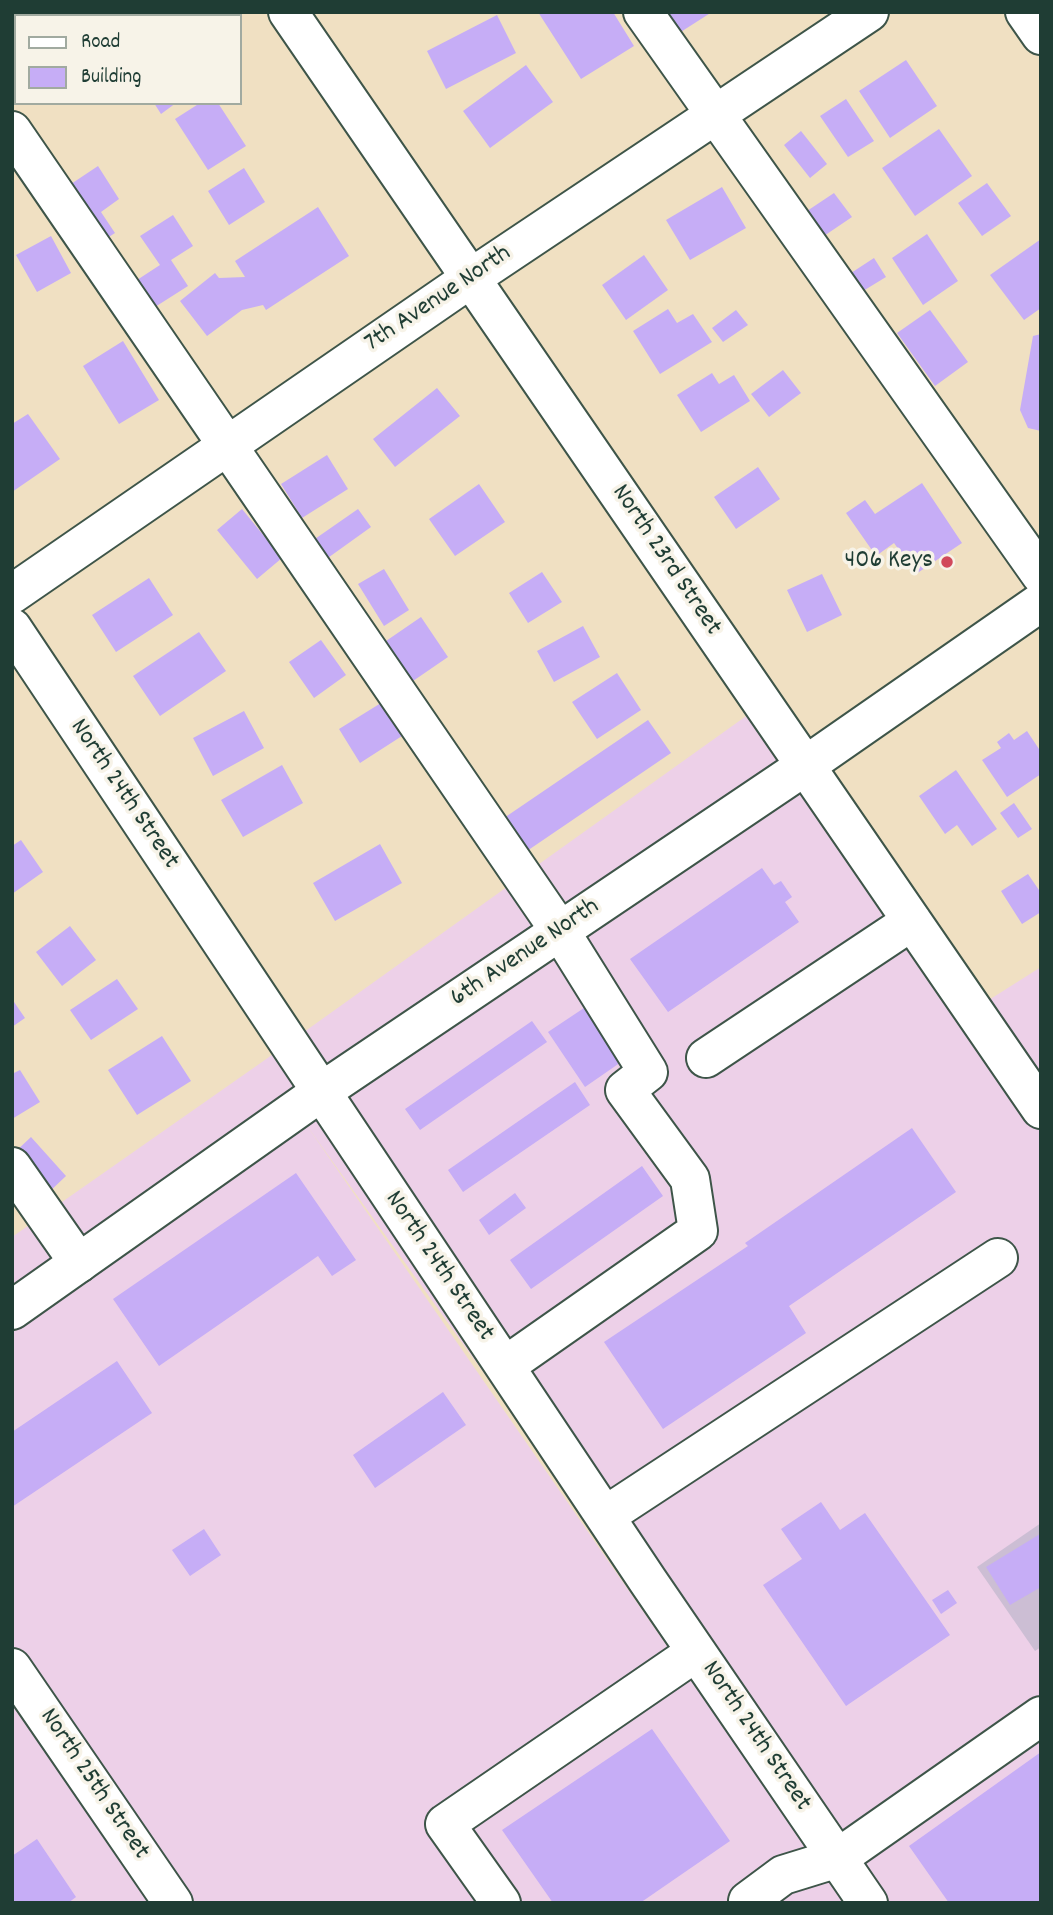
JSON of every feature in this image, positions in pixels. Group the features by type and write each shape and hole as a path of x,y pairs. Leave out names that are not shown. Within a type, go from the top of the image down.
{"street":[{"name":"North 23rd Street","path":"288,12 1041,1109"},
{"path":"643,12 1041,575"},
{"name":"7th Avenue North","path":"12,594 471,278 869,12"},
{"path":"1025,12 1041,35"},
{"path":"12,131 560,931 648,1072 625,1090 690,1179 698,1231 505,1366"},
{"name":"6th Avenue North","path":"12,1310 321,1092 805,766 1041,602"},
{"name":"North 24th Street","path":"12,628 696,1652 868,1903"},
{"path":"706,1058 912,921"},
{"path":"12,1167 79,1263"},
{"path":"605,1516 998,1258"},
{"path":"501,1903 445,1824 696,1652"},
{"name":"North 25th Street","path":"12,1668 173,1903"},
{"path":"749,1903 783,1875 838,1858 1041,1716"}],"shaded area":[{"path":"763,704 973,1010 1041,967 1041,1903 863,1903 305,1123 845,1903 12,1903 12,1237"},
{"path":"1041,1523 1041,1647 1035,1651 977,1567"}],"building":[{"path":"12,12 36,12 14,14 12,29"},
{"path":"85,12 155,14 86,14"},
{"path":"538,12 613,12 634,46 581,79"},
{"path":"661,12 712,12 676,35"},
{"path":"497,15 516,53 446,89 427,51"},
{"path":"906,60 937,106 890,138 859,91"},
{"path":"526,65 553,102 490,148 463,111"},
{"path":"846,99 874,141 848,157 820,116"},
{"path":"155,105 173,105 161,114"},
{"path":"197,105 219,105 246,146 208,170 175,119"},
{"path":"939,129 972,176 915,216 882,168"},
{"path":"801,131 827,164 810,178 784,145"},
{"path":"98,166 119,199 101,212 115,233 104,240 68,186"},
{"path":"244,168 265,202 229,225 208,191"},
{"path":"987,183 1011,216 982,236 958,203"},
{"path":"722,187 746,228 690,260 666,220"},
{"path":"834,193 852,217 821,238 804,213"},
{"path":"318,207 349,256 266,310 263,305 242,310 207,336 180,301 215,273 219,278 245,277 235,261"},
{"path":"173,215 193,246 171,260 188,286 155,307 137,280 160,265 140,236"},
{"path":"927,234 958,281 923,305 892,258"},
{"path":"51,236 71,273 37,292 16,255"},
{"path":"1041,239 1041,308 1024,320 990,275"},
{"path":"644,255 668,290 626,320 602,285"},
{"path":"874,258 886,277 863,291 851,273"},
{"path":"668,309 677,323 693,314 712,342 660,374 633,331"},
{"path":"736,310 748,325 723,342 712,328"},
{"path":"930,310 968,362 935,386 897,333"},
{"path":"1041,334 1041,431 1028,428 1020,410 1033,336"},
{"path":"123,341 159,400 119,424 83,366"},
{"path":"783,370 801,393 769,417 751,394"},
{"path":"712,373 719,384 734,375 750,401 701,432 677,395"},
{"path":"437,388 460,416 395,467 373,439"},
{"path":"28,414 60,459 12,492 12,424"},
{"path":"327,455 348,489 302,518 281,484"},
{"path":"758,467 780,499 736,529 714,497"},
{"path":"922,483 962,543 916,574 894,543 876,556 846,513 865,500 875,514"},
{"path":"479,484 505,522 455,556 429,519"},
{"path":"242,509 282,558 257,579 217,530"},
{"path":"358,509 371,527 325,560 312,541"},
{"path":"384,569 409,610 384,626 358,584"},
{"path":"542,572 562,602 528,623 509,593"},
{"path":"822,574 842,615 807,632 787,590"},
{"path":"149,578 173,615 116,652 92,615"},
{"path":"421,617 448,657 413,681 386,641"},
{"path":"583,626 600,657 554,682 537,651"},
{"path":"199,632 226,671 160,716 133,676"},
{"path":"321,640 346,675 314,698 289,662"},
{"path":"617,673 641,710 597,739 572,702"},
{"path":"381,703 402,736 360,763 339,729"},
{"path":"244,711 264,748 213,776 193,738"},
{"path":"648,720 671,753 524,853 501,820"},
{"path":"1027,731 1041,752 1041,774 1007,797 982,760 1001,748 997,742 1009,733 1014,740"},
{"path":"282,765 303,803 243,837 221,800"},
{"path":"956,770 997,829 972,846 957,825 945,834 919,796"},
{"path":"1014,803 1032,829 1018,838 1000,813"},
{"path":"21,840 43,872 12,894 12,846"},
{"path":"380,844 402,883 335,921 313,883"},
{"path":"762,868 774,885 781,881 792,897 785,902 799,922 668,1012 630,959"},
{"path":"1028,874 1041,893 1041,912 1022,924 1001,891"},
{"path":"70,926 96,960 62,986 36,952"},
{"path":"117,979 138,1009 91,1040 70,1010"},
{"path":"12,999 25,1018 12,1027"},
{"path":"587,1006 624,1060 585,1087 548,1032"},
{"path":"532,1021 547,1042 420,1130 405,1109"},
{"path":"162,1036 191,1081 137,1115 108,1070"},
{"path":"20,1070 40,1102 12,1119 12,1074"},
{"path":"575,1082 590,1105 463,1192 448,1170"},
{"path":"912,1128 956,1192 789,1306 806,1333 663,1429 604,1342 748,1246 745,1243"},
{"path":"31,1137 66,1176 48,1193 13,1154"},
{"path":"642,1166 663,1196 531,1289 510,1260"},
{"path":"296,1173 356,1260 332,1276 318,1256 159,1366 113,1299"},
{"path":"515,1193 526,1208 489,1235 479,1220"},
{"path":"117,1361 152,1413 12,1507 12,1432"},
{"path":"443,1392 466,1425 375,1488 353,1455"},
{"path":"821,1502 840,1530 865,1513 950,1635 846,1706 763,1585 802,1559 781,1529"},
{"path":"204,1529 221,1555 190,1576 172,1550"},
{"path":"1040,1534 1041,1587 1010,1605 986,1567"},
{"path":"948,1590 957,1603 941,1614 932,1600"},
{"path":"652,1729 730,1841 640,1903 553,1903 502,1830"},
{"path":"1041,1752 1041,1903 949,1903 909,1846"},
{"path":"37,1839 76,1897 68,1903 12,1903 12,1856"}],"place":[{"name":"406 Keys","path":"947,562"}]}
